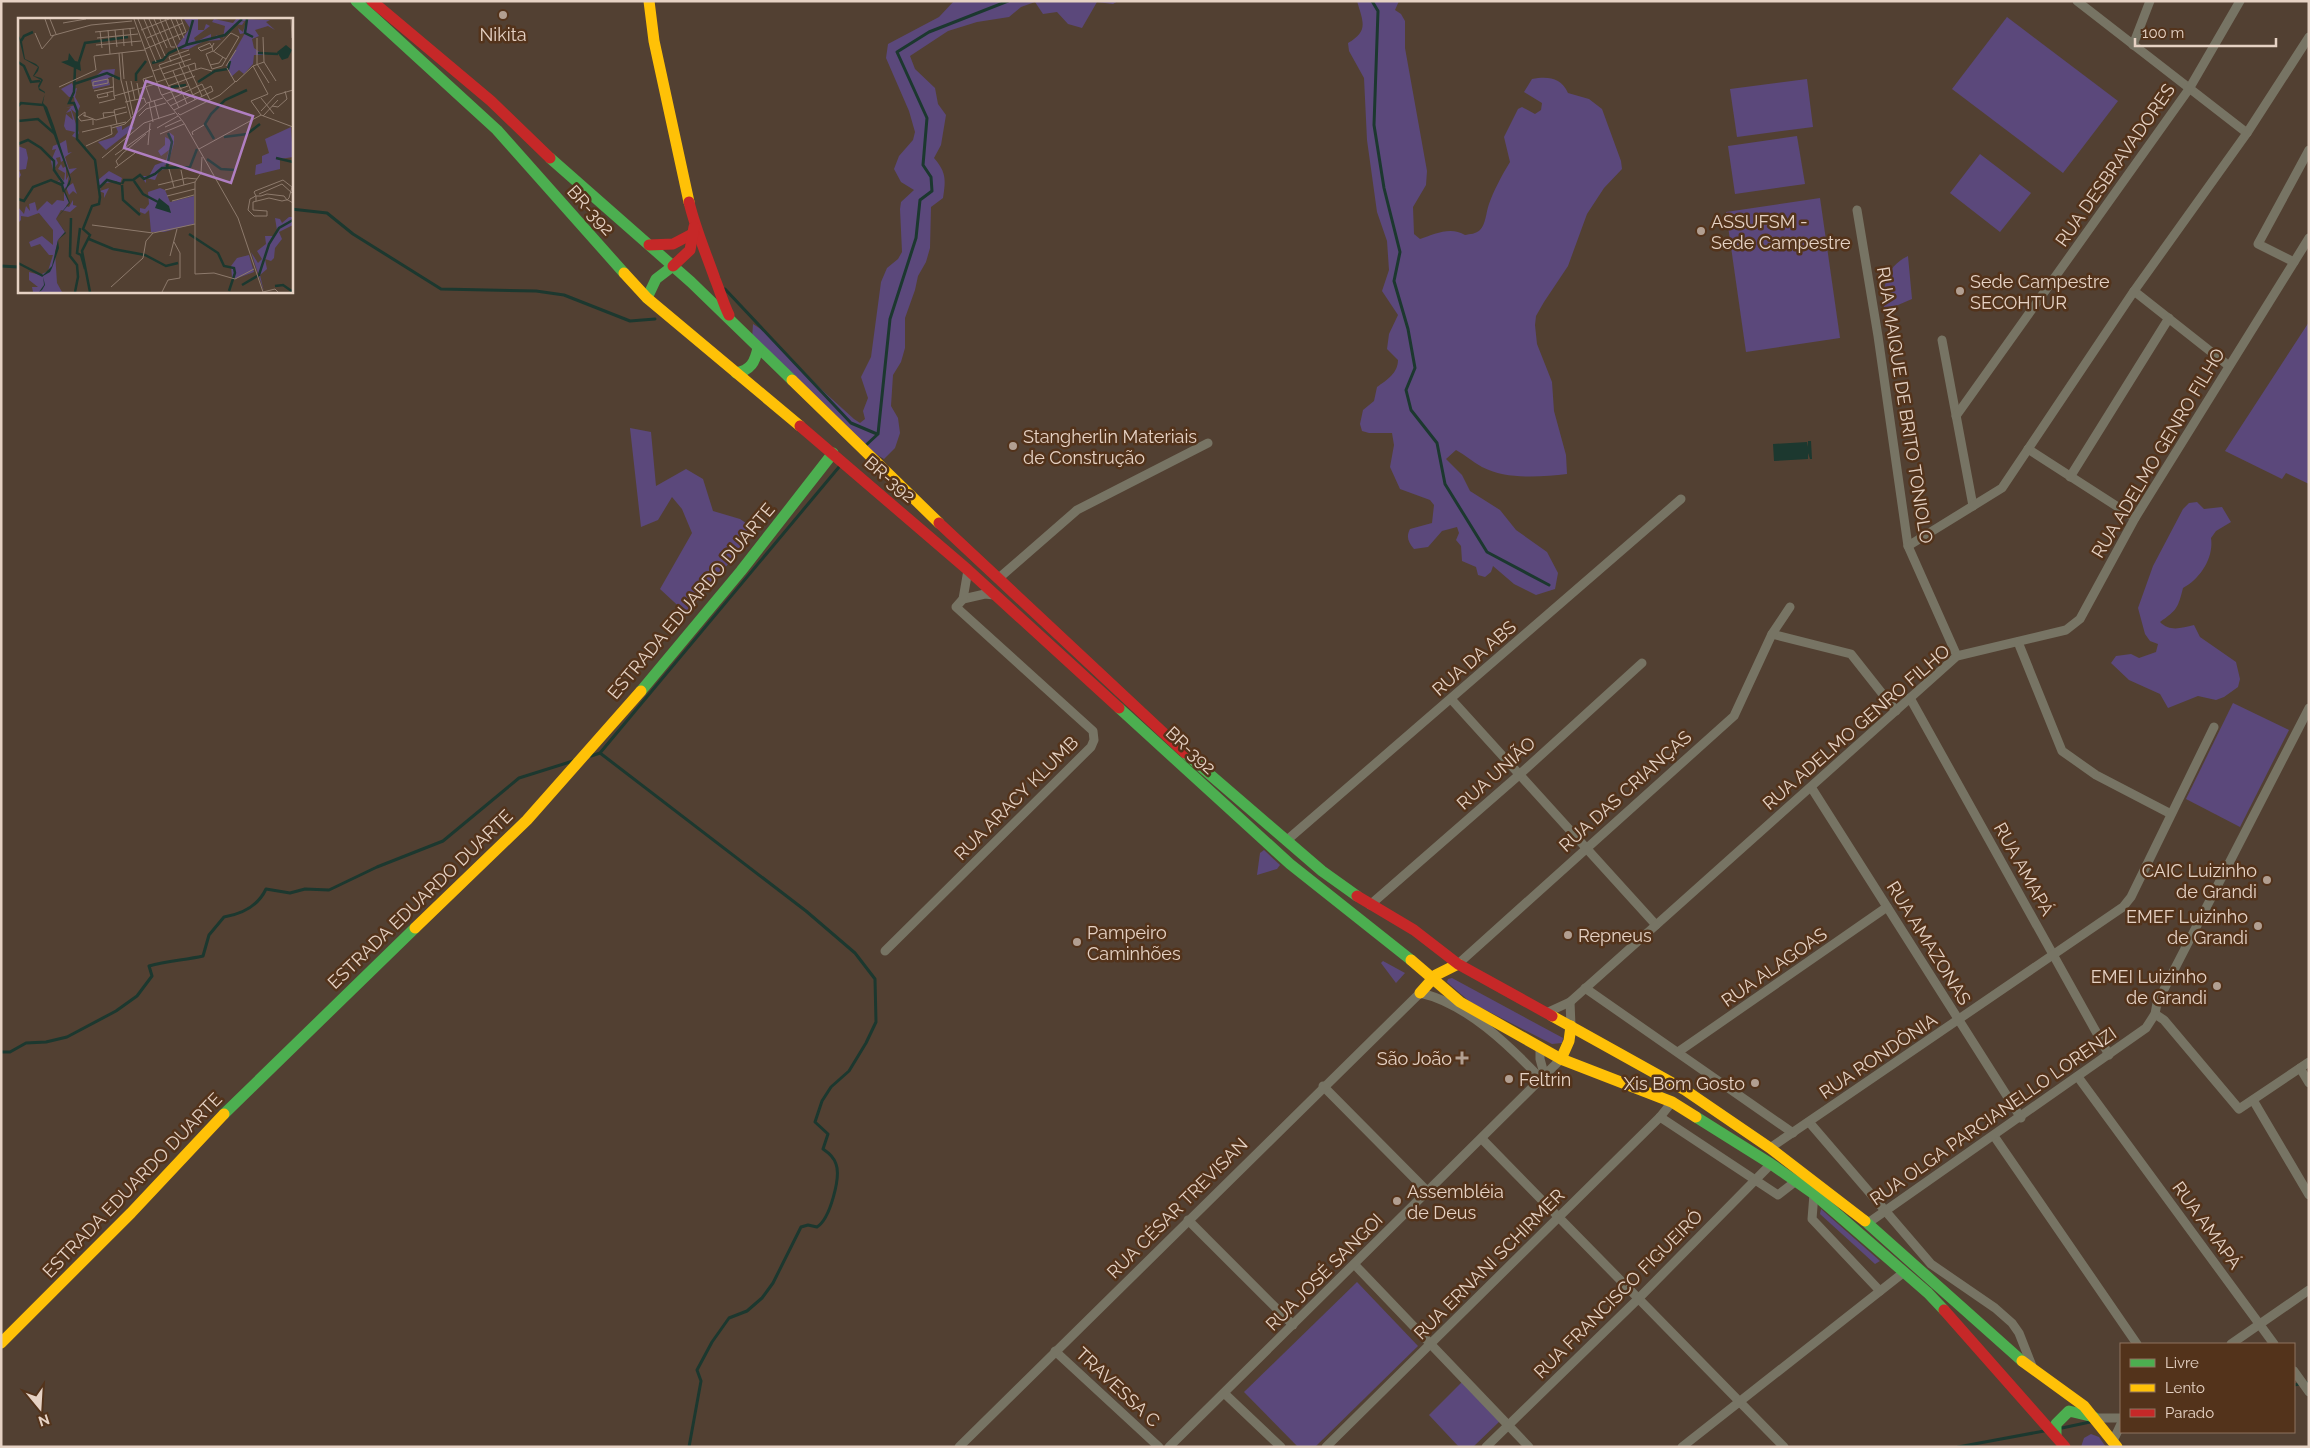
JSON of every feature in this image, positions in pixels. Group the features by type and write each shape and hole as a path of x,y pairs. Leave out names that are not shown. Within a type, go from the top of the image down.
{"main road":[{"name":"BR-392","path":"356,1 497,130 647,298 833,453 997,595 1290,864 1467,1006 1561,1059 1672,1102 1771,1164 1814,1194 1928,1293 1981,1350 2065,1447"},
{"name":"BR-392","path":"372,1 491,101 568,176 673,266 873,462 1210,776 1322,872 1370,905 1414,930 1462,966 1541,1012 1571,1026 1684,1090 1770,1148 1868,1223 1993,1337 2034,1370 2084,1406 2096,1418 2115,1444"},
{"path":"649,1 654,41 694,229 717,282 722,302 733,323"},
{"path":"647,298 654,280 664,270 687,256 692,248 694,229"},
{"path":"650,245 661,247 682,243 694,229"},
{"path":"736,373 746,372 753,366 758,348"},
{"name":"ESTRADA EDUARDO DUARTE","path":"1,1343 131,1213 230,1109 527,820 636,697 722,594 833,453"},
{"path":"1418,966 1424,975 1422,990"},
{"path":"1422,990 1434,978 1446,970 1462,966"},
{"path":"1422,990 1444,989 1442,978 1446,970"},
{"path":"1561,1059 1569,1040 1571,1026"},
{"path":"2056,1436 2056,1424 2069,1411 2096,1418"}],"street":[{"path":"2077,1 2247,133"},
{"path":"2132,45 2150,1"},
{"name":"RUA DESBRAVADORES","path":"1956,416 2189,88 2240,1"},
{"path":"1908,546 2002,488 2134,292 2247,133 2309,37"},
{"path":"2294,262 2258,244 2309,150"},
{"name":"RUA MAIQUE DE BRITO TONIOLO","path":"1857,210 1878,336 1908,546 1957,656"},
{"name":"RUA ADELMO GENRO FILHO","path":"1541,1012 1546,1013 1570,1002 1957,656 2066,630 2080,619 2135,518 2309,238"},
{"path":"2134,292 2230,366"},
{"path":"2070,477 2168,318"},
{"path":"1942,340 1973,506"},
{"path":"999,578 1077,510 1208,443"},
{"path":"2028,449 2135,518"},
{"name":"RUA DA ABS","path":"1286,841 1681,499"},
{"path":"968,570 963,599 985,594 997,595"},
{"name":"RUA ARACY KLUMB","path":"886,951 1091,746 1094,740 1092,732 956,607 963,599"},
{"name":"RUA DAS CRIANÇAS","path":"1462,966 1473,953 1586,848 1734,716 1772,634 1790,607"},
{"path":"1772,634 1851,654 1896,711"},
{"path":"2018,642 2062,751 2096,775 2171,814"},
{"name":"RUA UNIÃO","path":"1370,905 1520,774 1642,663"},
{"name":"RUA AMAPÁ","path":"1910,698 2109,1055"},
{"path":"1452,699 1656,925"},
{"path":"2309,708 2157,1003 2155,1014 2164,1020 2239,1109 2309,1062"},
{"name":"RUA RONDÔNIA","path":"1770,1148 2123,907 2131,897 2214,727"},
{"name":"RUA AMAZONAS","path":"1811,787 2021,1118"},
{"name":"RUA ALAGOAS","path":"1678,1052 1887,907"},
{"path":"1585,988 1793,1133"},
{"path":"1422,990 1477,1021 1509,1045 1543,1078"},
{"name":"RUA CÉSAR TREVISAN","path":"959,1447 1422,990"},
{"path":"1570,1002 1571,1026"},
{"name":"RUA OLGA PARCIANELLO LORENZI","path":"1868,1223 2109,1055 2146,1028 2155,1014"},
{"path":"1540,1047 1543,1078"},
{"name":"RUA JOSÉ SANGOI","path":"1170,1447 1561,1059"},
{"path":"2300,1068 2309,1083"},
{"name":"RUA AMAPÁ","path":"2078,1077 2273,1343"},
{"path":"1323,1086 1428,1192"},
{"path":"2253,1100 2309,1195"},
{"name":"RUA ERNANI SCHIRMER","path":"1326,1447 1559,1218 1660,1117 1672,1102"},
{"path":"1660,1117 1778,1195 1796,1181"},
{"path":"1809,1122 1931,1264 1996,1308 2012,1323 2019,1333 2034,1370"},
{"path":"1994,1136 2137,1343"},
{"path":"1482,1139 1784,1447"},
{"name":"RUA FRANCISCO FIGUEIRÓ","path":"1486,1447 1639,1298 1771,1164"},
{"path":"1814,1194 1812,1219 1880,1290"},
{"path":"1188,1220 1293,1326"},
{"path":"1355,1265 1529,1447"},
{"path":"1682,1447 1903,1273"},
{"path":"2232,1343 2309,1290"},
{"path":"2012,1351 2019,1333"},
{"name":"TRAVESSA C","path":"1055,1351 1159,1447"},
{"path":"2295,1372 2309,1392"},
{"path":"1224,1393 1282,1447"},
{"path":"2096,1418 2120,1418"},
{"path":"2115,1444 2120,1427"}],"shaded area":[{"path":"954,1 1118,1 1113,4 1097,2 1082,28 1068,24 1057,12 1043,14 1035,2 1021,7 1009,17 977,22 948,31 910,56 915,69 935,88 938,104 946,115 941,145 934,158 943,172 945,186 943,198 931,207 930,248 926,262 918,276 905,318 905,348 901,362 893,375 891,406 898,418 900,433 895,448 884,459 874,453 752,339 753,324 765,332 822,390 854,419 860,423 865,419 863,411 868,398 861,377 871,357 881,282 887,268 898,259 902,252 901,202 914,190 901,182 894,169 899,156 913,140 915,132 909,111 886,58 888,44 939,17"},
{"path":"1357,1 1399,1 1395,10 1401,14 1405,21 1405,48 1427,171 1426,185 1413,207 1414,234 1420,239 1448,231 1460,232 1465,235 1471,234 1482,227 1493,193 1510,162 1504,137 1518,109 1522,107 1535,114 1541,110 1542,103 1524,92 1532,79 1553,79 1562,84 1568,93 1589,99 1602,109 1621,161 1622,169 1604,188 1587,214 1568,266 1536,316 1537,344 1552,382 1554,411 1566,455 1567,474 1535,477 1502,474 1482,467 1456,450 1446,459 1462,475 1470,491 1500,510 1516,530 1547,552 1558,573 1555,589 1536,595 1514,584 1493,566 1491,572 1485,577 1478,575 1476,567 1462,561 1461,546 1456,540 1459,533 1457,527 1442,531 1428,547 1414,549 1408,539 1410,529 1432,523 1434,505 1430,500 1400,489 1390,467 1394,445 1392,433 1369,433 1362,431 1360,424 1363,410 1374,401 1377,387 1391,376 1398,365 1398,360 1387,349 1389,334 1398,315 1382,291 1389,270 1387,241 1377,212 1367,140 1364,78 1349,51 1348,43 1355,39 1362,30 1363,25"},
{"path":"2007,17 2118,101 2063,173 1952,89"},
{"path":"1807,79 1813,127 1737,137 1730,89"},
{"path":"1797,136 1805,184 1735,194 1728,146"},
{"path":"1980,154 2031,193 2000,232 1950,193"},
{"path":"1820,198 1840,338 1746,352 1726,212"},
{"path":"1908,256 1912,299 1884,311 1885,286 1890,272 1894,266"},
{"path":"2309,322 2309,484 2286,473 2282,479 2225,451"},
{"path":"630,428 651,432 656,486 686,469 703,479 713,511 740,519 756,530 687,614 660,589 692,533 682,509 672,497 658,520 641,527"},
{"path":"2197,502 2204,509 2222,507 2231,522 2216,531 2211,538 2210,553 2204,567 2195,579 2183,588 2178,604 2173,611 2160,622 2172,628 2194,625 2200,637 2236,662 2240,679 2238,687 2224,697 2216,700 2198,696 2168,708 2160,694 2129,680 2111,663 2116,656 2131,654 2139,658 2156,652 2158,644 2150,641 2145,634 2138,608 2153,566 2183,509 2189,503"},
{"path":"2233,703 2289,730 2240,827 2186,799"},
{"path":"1264,850 1280,865 1277,869 1257,875 1260,853"},
{"path":"1383,961 1405,973 1396,983 1381,963"},
{"path":"1452,978 1563,1038 1562,1043 1552,1044 1470,1002 1447,982 1448,979"},
{"path":"1821,1209 1880,1261 1875,1264 1820,1214"},
{"path":"1357,1282 1418,1346 1315,1447 1298,1447 1244,1392"},
{"path":"1462,1382 1501,1420 1473,1447 1459,1447 1429,1415"},
{"path":"2091,1434 2099,1437 2106,1447 2081,1447 2084,1438"}],"water":[{"path":"1808,441 1811,441 1812,459 1810,459 1808,453 1808,459 1774,461 1773,444 1807,442 1808,447"}],"waterway":[{"path":"865,446 878,434 890,319 916,238 920,200 932,191 931,177 923,165 927,118 897,52 929,32 1008,1"},
{"path":"1372,1 1378,11 1374,125 1384,188 1400,252 1394,281 1408,329 1415,368 1406,390 1411,410 1437,443 1445,484 1487,552 1549,585"},
{"path":"292,209 327,213 353,234 441,289 536,291 564,295 630,321 655,319"},
{"path":"1,266 18,267"},
{"path":"721,290 725,289 851,423 877,434"},
{"path":"591,756 600,753 839,467"},
{"path":"600,753 806,911 855,953 875,979 876,1022 849,1071 831,1087 822,1101 815,1122 828,1134 823,1149 834,1159 836,1164 836,1188 830,1207 822,1223 817,1227 808,1225 801,1227 773,1283 762,1298 747,1311 729,1318 712,1342 697,1370 701,1381 689,1447"},
{"path":"1,1052 10,1052 26,1043 46,1042 67,1037 116,1011 137,996 152,976 149,966 203,956 209,935 224,917 237,914 254,905 266,889 290,893 305,889 329,890 377,867 443,841 519,778 573,761"},
{"path":"2295,1385 2309,1382"},
{"path":"2062,1428 2090,1422"},
{"path":"1958,1447 2044,1431"}],"traffic: fast":[{"path":"356,1 497,130 624,273"},
{"path":"550,158 691,282 792,380"},
{"path":"647,298 656,279 673,266"},
{"path":"736,373 745,370 751,365 758,348"},
{"path":"641,691 741,571 833,453"},
{"path":"1119,708 1290,864 1411,960"},
{"path":"1185,753 1322,871 1357,896"},
{"path":"224,1114 415,928"},
{"path":"1696,1117 1771,1164 1814,1194 1928,1293 1944,1310"},
{"path":"1865,1221 2022,1361"},
{"path":"2056,1436 2056,1424 2069,1411 2094,1417"}],"traffic: slow":[{"path":"649,1 654,41 689,202"},
{"path":"624,273 647,298 800,426"},
{"path":"792,380 939,523"},
{"path":"415,928 527,820 641,691"},
{"path":"1411,960 1460,1002 1561,1059 1672,1102 1696,1117"},
{"path":"1420,993 1436,975 1458,964"},
{"path":"1552,1016 1685,1090 1770,1148 1865,1221"},
{"path":"1561,1059 1569,1041 1571,1026"},
{"path":"1,1343 131,1213 224,1114"},
{"path":"2022,1361 2084,1406 2117,1447"}],"traffic: jam":[{"path":"372,1 491,101 550,158"},
{"path":"689,202 694,221 729,315"},
{"path":"673,266 690,250 694,227"},
{"path":"649,245 673,244 694,233"},
{"path":"800,426 968,570 1119,708"},
{"path":"939,523 1185,753"},
{"path":"1357,896 1414,930 1458,964 1552,1016"},
{"path":"1944,1310 2065,1447"}],"place":[{"name":"Nikita","path":"503,15"},
{"name":"ASSUFSM - Sede Campestre","path":"1701,231"},
{"name":"Sede Campestre SECOHTUR","path":"1960,291"},
{"name":"Stangherlin Materiais de Construção","path":"1013,446"},
{"name":"CAIC Luizinho de Grandi","path":"2267,880"},
{"name":"EMEF Luizinho de Grandi","path":"2258,926"},
{"name":"Repneus","path":"1568,935"},
{"name":"Pampeiro Caminhões","path":"1077,942"},
{"name":"EMEI Luizinho de Grandi","path":"2217,986"},
{"name":"São João","path":"1462,1058"},
{"name":"Feltrin","path":"1509,1079"},
{"name":"Xis Bom Gosto","path":"1755,1083"},
{"name":"Assembléia de Deus","path":"1397,1201"}]}
